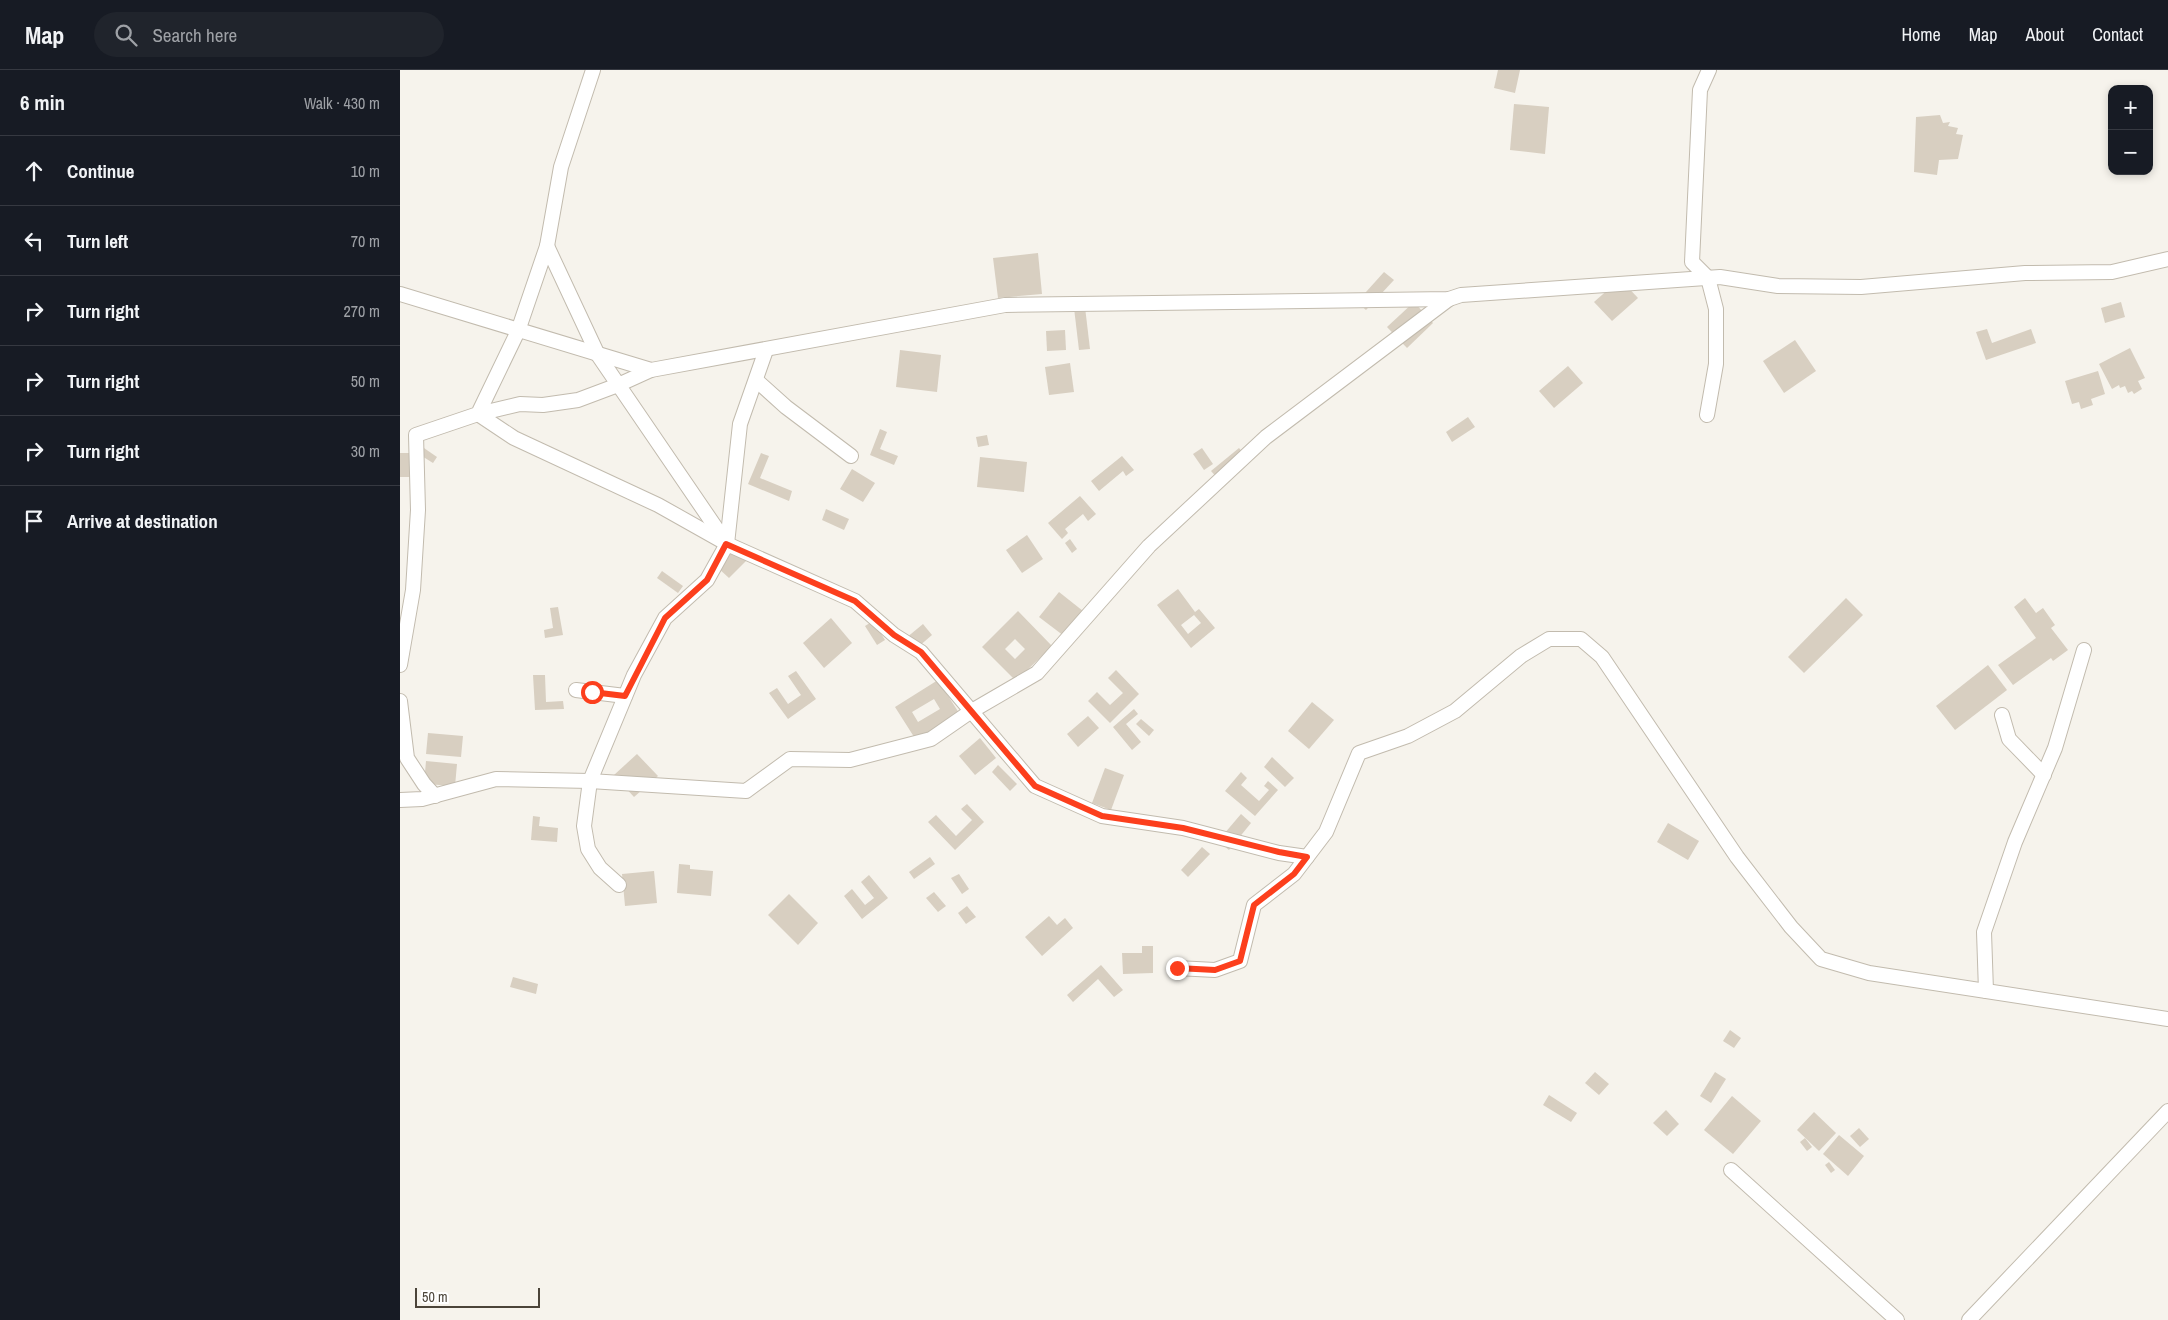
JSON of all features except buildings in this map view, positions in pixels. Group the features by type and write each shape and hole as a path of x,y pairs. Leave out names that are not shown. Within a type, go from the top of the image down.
{"street":[{"path":"478,414 518,331 547,246 561,167 593,70"},
{"path":"1674,280 1692,262 1700,90 1709,70"},
{"path":"547,246 598,355 726,544"},
{"path":"400,665 413,590 418,510 416,435 478,414 520,404 543,405 578,400 651,370 1005,305 1449,299 1461,295 1720,277 1778,286 1861,287 2025,274 2112,272 2168,259"},
{"path":"1692,262 1708,278 1716,309 1716,364 1707,415"},
{"path":"400,294 651,370"},
{"path":"400,800 422,799 496,779 590,781 746,791 790,759 850,760 931,739 970,712 1037,673 1149,546 1266,437 1449,299"},
{"path":"619,886 600,868 588,849 584,826 590,781 625,696 665,618 707,580 726,544 740,424 766,350"},
{"path":"756,380 786,407 851,456"},
{"path":"478,414 514,438 658,505 726,544 855,601 894,635 921,652 970,712 1035,786 1102,816 1183,828 1279,852 1307,857"},
{"path":"1177,968 1215,970 1240,961 1254,905 1294,874 1326,832 1359,753 1408,736 1455,711 1521,656 1549,639 1580,639 1602,657 1737,857 1791,927 1821,959 1869,973 2168,1019"},
{"path":"1986,991 1984,932 2015,842 2055,748 2084,650"},
{"path":"576,690 625,696"},
{"path":"400,706 407,758 424,784 435,796"},
{"path":"2002,715 2009,739 2044,774"},
{"path":"1969,1320 2168,1111"},
{"path":"1731,1170 1897,1320"}],"route":[{"path":"592,692 625,696 634,675 665,618 707,580 726,544 855,601 894,635 921,652 970,712 1035,786 1102,816 1183,828 1279,852 1307,857 1294,874 1254,905 1240,961 1215,970 1177,968"}]}
